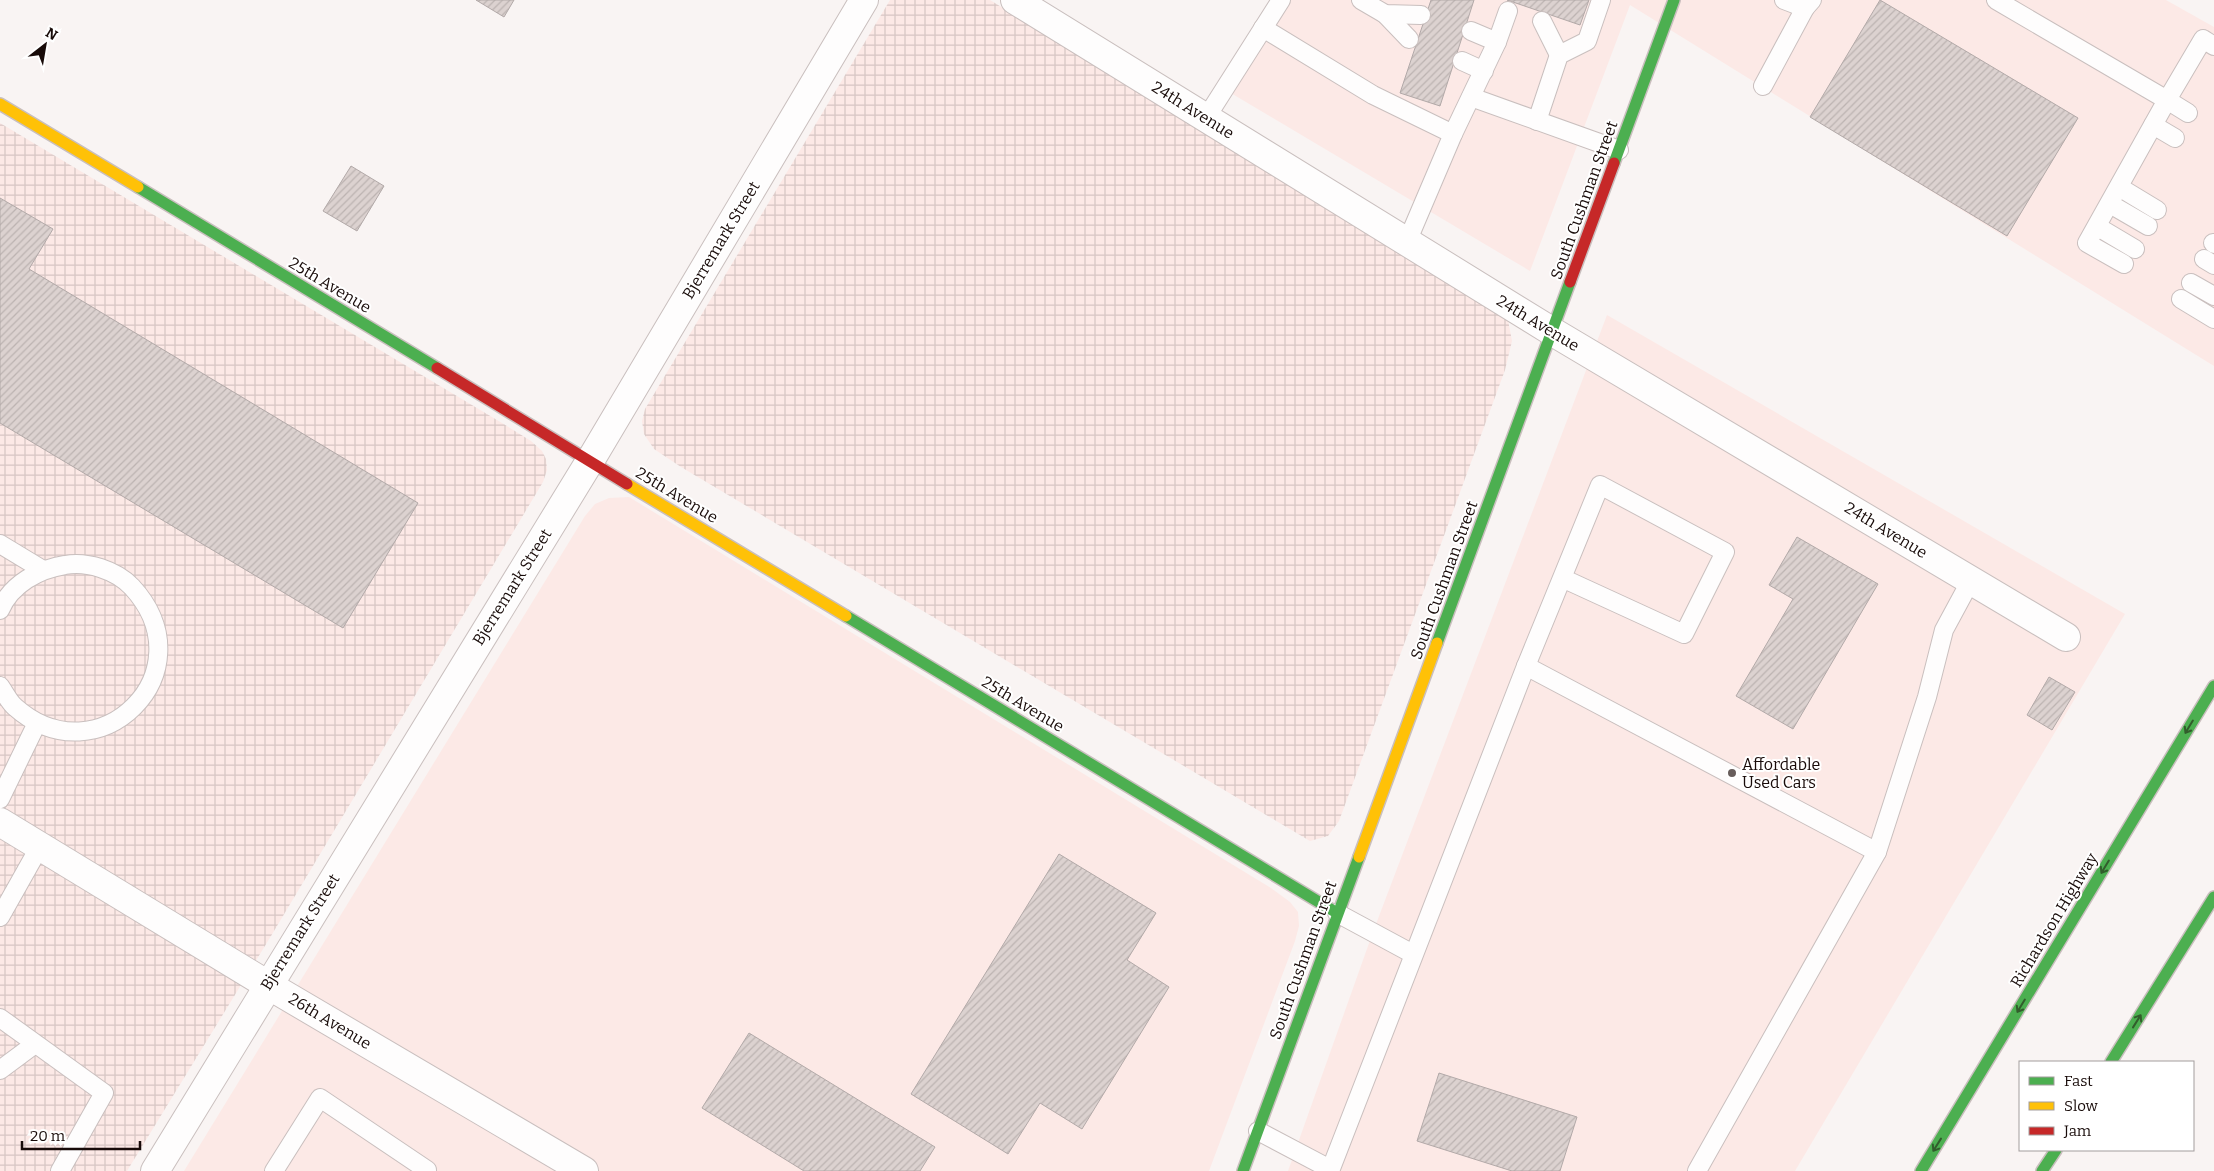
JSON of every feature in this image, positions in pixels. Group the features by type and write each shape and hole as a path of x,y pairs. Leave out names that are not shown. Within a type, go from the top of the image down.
{"main road":[{"name":"South Cushman Street","path":"1243,1171 1674,0"},
{"name":"25th Avenue","path":"0,104 1337,913"},
{"name":"Richardson Highway","path":"1921,1171 2214,686"},
{"path":"2112,1061 2214,897"},
{"path":"2042,1171 2055,1151"}],"street":[{"name":"Bjerremark Street","path":"155,1171 590,461 864,0"},
{"name":"24th Avenue","path":"1015,0 1553,332 2066,637"},
{"name":"26th Avenue","path":"0,822 268,985 584,1171"}],"lane":[{"path":"1206,118 1281,0"},
{"path":"1361,0 1385,14 1409,39"},
{"path":"1558,55 1586,41 1601,0"},
{"path":"1763,86 1808,4 1784,0"},
{"path":"1996,0 2028,8 2188,113"},
{"path":"1407,242 1497,42 1508,11"},
{"path":"1385,14 1421,15"},
{"path":"1537,121 1558,55 1542,21"},
{"path":"1263,28 1373,95 1454,134"},
{"path":"1471,31 1497,42"},
{"path":"2124,264 2088,243 2152,125 2202,39 2214,46"},
{"path":"1462,61 1484,70"},
{"path":"1471,97 1619,150"},
{"path":"2152,125 2174,138"},
{"path":"2119,187 2157,210"},
{"path":"2110,204 2148,226"},
{"path":"2098,226 2135,249"},
{"path":"2191,283 2214,296"},
{"path":"2181,299 2214,319"},
{"path":"1258,1131 1330,1170 1412,954 1526,666 1600,485 1724,552 1684,634 1562,578"},
{"path":"0,544 43,570"},
{"path":"0,610 3,602 22,582 47,568 75,563 102,568 127,581 145,602 156,626 159,654 153,681 138,704 116,721 91,730 63,731 37,723 14,706 0,686"},
{"path":"1696,1171 1876,852 1927,697 1944,630 1971,580"},
{"path":"1526,666 1876,852"},
{"path":"0,799 37,723"},
{"path":"0,917 40,846"},
{"path":"1337,913 1412,954"},
{"path":"0,1018 104,1093 60,1171"},
{"path":"0,1070 34,1044"},
{"path":"274,1171 320,1098 427,1171"}],"shaded area":[{"path":"890,0 990,0 1496,310 1508,320 1512,341 1505,370 1339,821 1328,836 1310,841 681,467 654,449 644,434 642,421 645,409"},
{"path":"1271,0 2166,0 2214,27 2214,366 1630,5 1530,271 1219,86"},
{"path":"0,123 502,423 531,441 542,451 546,459 547,470 543,482 271,936 127,1171 0,1171"},
{"name":"Affordable Used Cars","path":"1607,315 2125,614 1795,1171 1288,1171 1373,932"},
{"path":"629,497 1271,888 1290,902 1298,912 1299,926 1295,941 1209,1171 184,1171 585,516 595,504 609,498"}],"building":[{"path":"476,0 514,0 504,17"},
{"path":"1431,0 1474,0 1440,106 1400,93"},
{"path":"1507,0 1589,0 1580,25"},
{"path":"1880,0 2078,118 2007,236 1810,117"},
{"path":"351,166 384,186 357,231 323,211"},
{"path":"0,198 53,229 29,269 418,503 343,628 0,423"},
{"path":"1797,537 1878,584 1793,729 1736,696 1793,599 1769,585"},
{"path":"2049,677 2075,692 2052,730 2027,715"},
{"path":"1059,854 1156,913 1127,960 1169,987 1082,1129 1040,1103 1008,1154 911,1094"},
{"path":"749,1033 935,1147 920,1171 804,1171 702,1108"},
{"path":"1439,1073 1577,1117 1560,1171 1512,1171 1417,1141"}],"traffic: fast":[{"path":"1614,163 1674,0"},
{"path":"138,187 437,368"},
{"path":"1437,643 1570,282"},
{"path":"846,616 1337,913"},
{"path":"1921,1171 2214,686"},
{"path":"1243,1171 1359,857"},
{"path":"2112,1061 2214,897"},
{"path":"2042,1171 2055,1151"}],"traffic: slow":[{"path":"0,104 138,187"},
{"path":"627,484 846,616"},
{"path":"1359,857 1437,643"}],"traffic: jam":[{"path":"1570,282 1614,163"},
{"path":"437,368 627,484"}],"place":[{"name":"Affordable Used Cars","path":"1732,773"}]}
